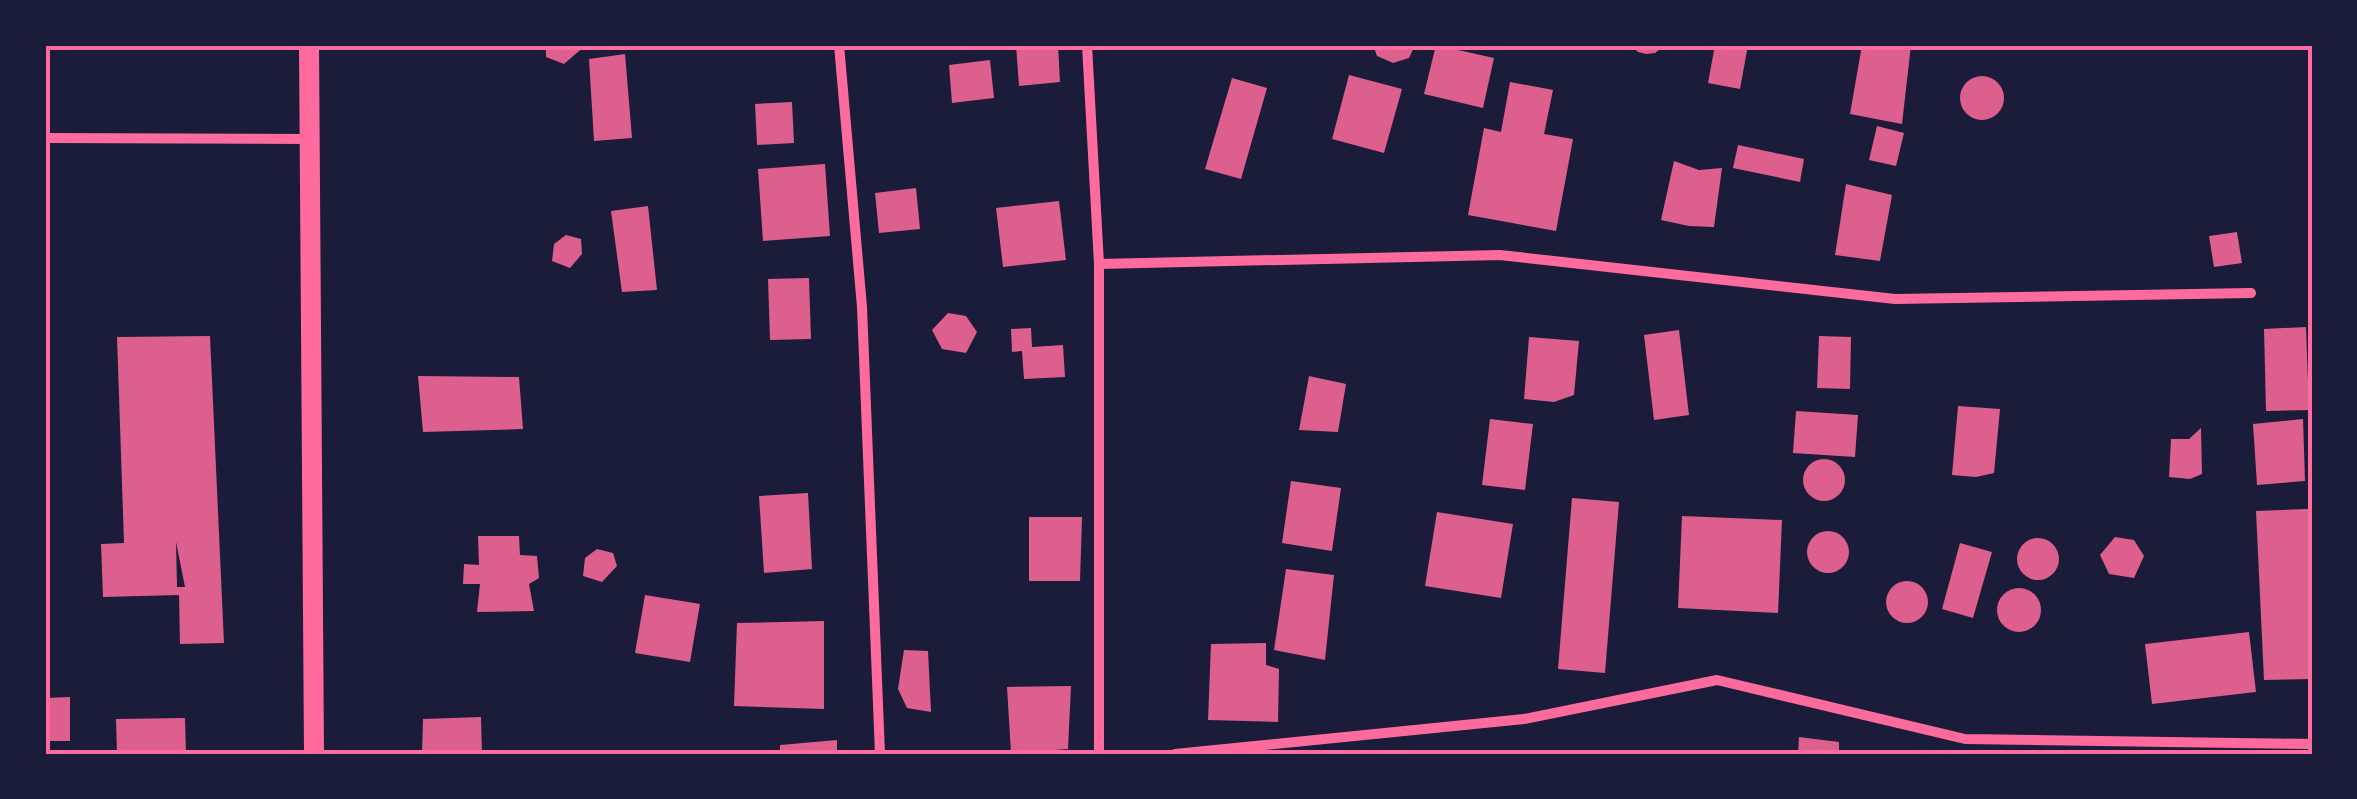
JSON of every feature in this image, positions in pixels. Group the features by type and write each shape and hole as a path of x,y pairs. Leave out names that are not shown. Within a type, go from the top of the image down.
{"main road":[{"path":"309,45 314,754"}],"street":[{"path":"839,45 862,307 880,754"},
{"path":"1088,45 1099,264 1099,754"},
{"path":"45,138 310,139"},
{"path":"1099,264 1500,255 1896,299 2252,292"},
{"path":"1175,754 1524,719 1717,680 1965,739 2312,744"}],"building":[{"path":"546,45 586,45 564,64 546,57"},
{"path":"1016,45 1058,45 1060,82 1019,86"},
{"path":"1373,45 1415,45 1409,58 1393,63 1377,56"},
{"path":"1436,45 1494,58 1483,108 1424,94"},
{"path":"1630,45 1665,45 1646,54"},
{"path":"1715,45 1748,45 1740,89 1708,83"},
{"path":"1862,45 1911,45 1902,124 1850,114"},
{"path":"625,54 632,138 594,141 589,59"},
{"path":"990,60 994,98 952,103 949,65"},
{"path":"1349,75 1402,89 1384,153 1332,139"},
{"path":"1982,76 1997,83 2004,98 1997,113 1982,120 1967,113 1960,98 1967,83"},
{"path":"1232,78 1267,88 1241,179 1205,169"},
{"path":"1510,82 1553,90 1544,134 1573,139 1556,231 1468,215 1484,128 1501,132"},
{"path":"792,102 794,143 757,145 755,104"},
{"path":"1877,126 1904,133 1896,166 1869,160"},
{"path":"1738,145 1804,159 1800,182 1733,168"},
{"path":"1674,161 1699,170 1722,168 1714,227 1661,220"},
{"path":"825,164 830,236 763,241 758,169"},
{"path":"1846,184 1892,195 1880,261 1835,255"},
{"path":"916,188 920,229 879,233 875,193"},
{"path":"1059,201 1066,260 1003,267 996,208"},
{"path":"648,206 657,290 622,292 611,211"},
{"path":"2237,232 2242,263 2214,267 2209,236"},
{"path":"566,235 581,239 582,254 570,268 552,261 554,244"},
{"path":"809,278 811,339 770,340 768,279"},
{"path":"948,313 966,316 977,332 966,353 942,349 932,330"},
{"path":"2306,327 2309,410 2266,411 2264,329"},
{"path":"1031,328 1032,347 1063,345 1065,377 1024,379 1022,351 1012,352 1011,329"},
{"path":"1679,330 1689,415 1654,420 1644,335"},
{"path":"210,336 224,643 180,644 179,595 103,597 101,544 124,543 117,337","holes":["176,542 185,587 177,587"]},
{"path":"1819,336 1851,337 1850,389 1817,388"},
{"path":"1529,337 1579,341 1574,395 1554,402 1524,399"},
{"path":"418,376 519,377 523,429 423,432"},
{"path":"1309,376 1346,384 1338,432 1299,430"},
{"path":"1958,406 2000,409 1994,473 1976,477 1952,475"},
{"path":"1796,411 1858,415 1855,457 1793,453"},
{"path":"1490,419 1533,424 1525,490 1482,485"},
{"path":"2303,419 2305,481 2257,485 2253,424"},
{"path":"2201,428 2202,474 2190,479 2169,477 2171,439 2189,439"},
{"path":"1824,459 1839,465 1845,480 1839,495 1824,501 1809,495 1803,480 1809,465"},
{"path":"1291,481 1341,488 1332,551 1282,543"},
{"path":"808,493 812,569 764,573 759,496"},
{"path":"1572,498 1619,502 1605,673 1558,669"},
{"path":"2308,509 2310,679 2264,680 2256,511"},
{"path":"1437,512 1513,524 1501,598 1425,586"},
{"path":"1682,516 1782,520 1778,613 1678,608"},
{"path":"1029,517 1082,517 1080,581 1029,581"},
{"path":"1828,531 1843,537 1849,552 1843,567 1828,573 1813,567 1807,552 1813,537"},
{"path":"478,536 519,536 520,555 537,556 539,578 529,584 534,611 477,612 480,584 463,584 464,564 479,565"},
{"path":"2115,537 2134,540 2144,556 2134,578 2109,574 2100,555"},
{"path":"2038,538 2053,544 2059,559 2053,574 2038,580 2023,574 2017,559 2023,544"},
{"path":"1960,543 1992,552 1973,618 1942,609"},
{"path":"597,549 613,553 617,566 602,582 583,576 585,558"},
{"path":"1286,569 1334,575 1325,660 1274,650"},
{"path":"1907,581 1922,587 1928,602 1922,617 1907,623 1892,617 1886,602 1892,587"},
{"path":"2019,588 2034,595 2041,610 2034,625 2019,632 2004,625 1997,610 2004,595"},
{"path":"645,595 700,604 690,662 635,653"},
{"path":"824,621 824,709 734,706 737,623"},
{"path":"2249,632 2256,692 2152,704 2145,644"},
{"path":"1266,643 1266,665 1279,669 1278,722 1208,720 1211,644"},
{"path":"904,650 928,651 931,712 907,708 898,689"},
{"path":"1071,686 1068,749 1011,753 1007,687"},
{"path":"70,697 70,741 45,741 45,698"},
{"path":"481,717 482,754 422,754 423,719"},
{"path":"185,718 186,754 117,754 116,719"},
{"path":"1799,737 1839,742 1839,754 1798,754"},
{"path":"837,740 837,754 780,754 780,745"}]}
